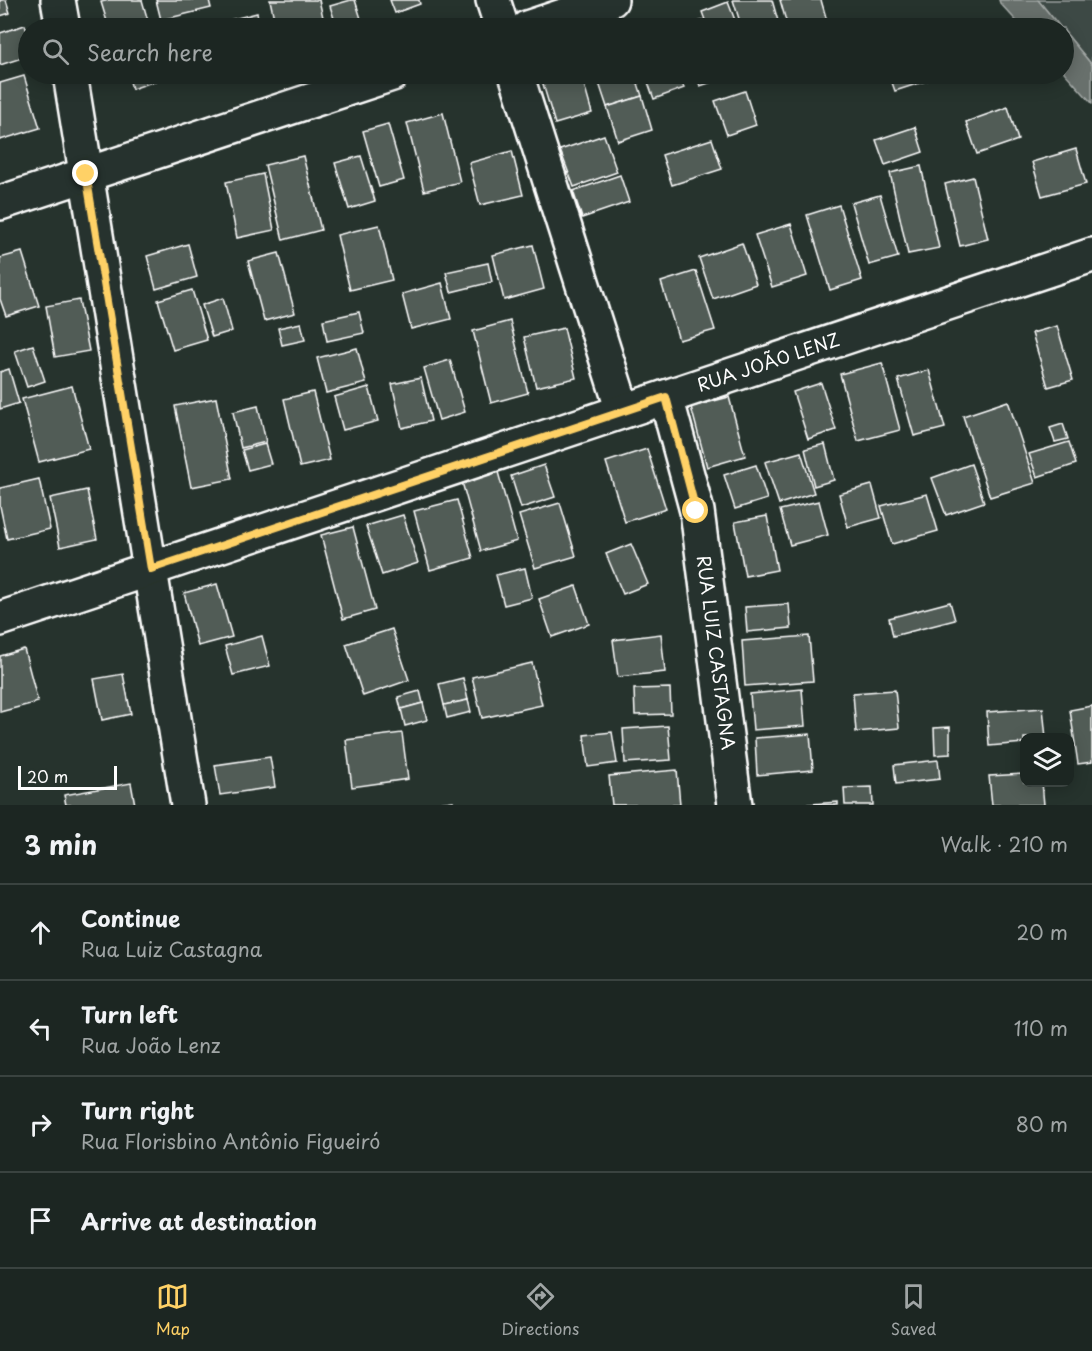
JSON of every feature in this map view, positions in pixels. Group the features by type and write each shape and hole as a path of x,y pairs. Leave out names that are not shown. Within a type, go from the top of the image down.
{"street":[{"path":"58,0 61,18"},
{"path":"493,0 499,18"},
{"path":"556,18 610,0"},
{"path":"72,84 188,805"},
{"path":"0,203 361,84"},
{"path":"519,84 623,411"},
{"name":"RUA JOÃO LENZ","path":"0,620 1092,255"},
{"name":"RUA LUIZ CASTAGNA","path":"666,397 696,511 735,805"}],"shaded area":[{"path":"999,0 1038,0 1053,18 1014,18"},
{"path":"1038,0 1092,0 1092,65 1074,43 1074,18 1053,18"},
{"path":"1074,43 1092,65 1092,103 1074,83"}],"building":[{"path":"0,0 6,0 10,13 0,16"},
{"path":"142,0 147,18 106,18 101,2"},
{"path":"156,0 209,0 211,8 160,18"},
{"path":"270,0 319,0 323,18 274,18"},
{"path":"355,0 361,18 334,18 330,6"},
{"path":"390,0 419,0 420,4 395,13"},
{"path":"733,0 772,0 777,18 739,18"},
{"path":"780,0 821,0 826,18 785,18"},
{"path":"728,2 734,18 704,18 702,12"},
{"path":"257,13 258,18 237,18"},
{"path":"18,27 18,59 0,65 0,33"},
{"path":"18,78 18,84 26,84 40,128 0,140 0,83"},
{"path":"131,84 147,84 132,89"},
{"path":"543,84 584,84 592,113 555,124"},
{"path":"599,84 638,84 642,96 607,107"},
{"path":"649,84 682,84 684,88 654,99"},
{"path":"893,84 916,84 895,91"},
{"path":"745,91 756,125 727,135 715,101"},
{"path":"642,96 652,130 618,141 607,107"},
{"path":"1008,107 1018,140 977,154 966,122"},
{"path":"443,113 460,182 424,191 407,123"},
{"path":"388,124 404,180 379,187 363,131"},
{"path":"915,127 923,152 885,165 876,140"},
{"path":"604,135 617,172 574,187 560,150"},
{"path":"712,139 722,169 672,185 662,155"},
{"path":"1076,149 1086,184 1042,196 1032,162"},
{"path":"512,151 523,195 480,205 469,163"},
{"path":"303,156 321,230 283,240 265,165"},
{"path":"361,156 375,201 349,209 335,163"},
{"path":"921,166 939,248 908,254 890,173"},
{"path":"263,174 274,230 237,238 226,182"},
{"path":"620,175 629,202 582,218 573,191"},
{"path":"973,177 988,239 960,246 945,184"},
{"path":"880,195 898,257 869,265 851,203"},
{"path":"839,205 862,280 830,290 807,215"},
{"path":"791,224 807,276 772,287 755,235"},
{"path":"379,225 392,280 350,290 337,235"},
{"path":"742,243 756,284 713,299 699,258"},
{"path":"188,244 197,277 156,289 147,256"},
{"path":"533,245 544,289 504,300 493,255"},
{"path":"22,252 39,306 6,316 0,299 0,258"},
{"path":"279,253 295,313 264,321 248,261"},
{"path":"488,263 492,282 451,292 446,272"},
{"path":"696,271 715,330 679,340 661,282"},
{"path":"442,283 451,319 411,329 402,294"},
{"path":"192,290 207,340 173,350 158,300"},
{"path":"223,298 232,331 212,337 202,305"},
{"path":"79,300 89,351 55,357 46,306"},
{"path":"359,312 364,333 327,341 323,320"},
{"path":"510,321 528,393 491,403 473,331"},
{"path":"301,323 305,340 282,345 278,328"},
{"path":"1057,326 1073,380 1048,387 1032,333"},
{"path":"564,328 576,378 536,387 524,337"},
{"path":"33,345 45,381 27,387 15,351"},
{"path":"357,348 366,383 326,393 317,358"},
{"path":"450,360 465,412 439,420 424,368"},
{"path":"882,363 900,430 858,441 840,374"},
{"path":"9,369 19,403 0,409 0,372"},
{"path":"929,370 945,428 914,436 898,379"},
{"path":"421,378 431,421 402,428 392,384"},
{"path":"821,383 836,430 808,439 793,392"},
{"path":"72,386 89,449 39,462 22,399"},
{"path":"369,387 378,421 343,430 334,397"},
{"path":"313,392 330,460 300,467 284,399"},
{"path":"729,397 745,456 707,467 691,407"},
{"path":"216,398 232,479 191,487 175,406"},
{"path":"1008,401 1035,483 990,497 963,416"},
{"path":"258,406 266,442 241,448 233,412"},
{"path":"1063,424 1068,439 1055,442 1050,428"},
{"path":"1069,442 1076,464 1037,477 1029,454"},
{"path":"265,444 271,464 248,470 242,450"},
{"path":"825,444 834,480 814,486 805,449"},
{"path":"647,449 666,509 625,522 606,462"},
{"path":"801,452 814,493 779,504 765,462"},
{"path":"971,464 984,502 946,515 932,478"},
{"path":"544,465 555,497 521,508 511,476"},
{"path":"756,465 767,499 735,509 724,475"},
{"path":"498,472 517,541 481,551 462,482"},
{"path":"39,479 50,529 7,539 0,506 0,488"},
{"path":"872,485 881,518 848,527 839,494"},
{"path":"87,490 97,539 60,547 50,498"},
{"path":"927,494 938,531 892,544 881,506"},
{"path":"457,500 473,558 430,570 414,511"},
{"path":"819,501 828,535 790,545 780,510"},
{"path":"560,503 576,556 535,568 519,515"},
{"path":"403,515 418,563 382,575 366,526"},
{"path":"767,516 777,570 745,576 735,522"},
{"path":"353,527 375,610 343,619 321,535"},
{"path":"631,544 648,584 623,594 606,554"},
{"path":"525,568 532,598 504,605 496,575"},
{"path":"217,584 232,637 198,646 184,593"},
{"path":"576,586 589,624 552,637 539,599"},
{"path":"950,602 955,620 893,636 889,618"},
{"path":"789,604 791,628 747,632 745,607"},
{"path":"392,629 409,680 363,696 346,644"},
{"path":"661,634 665,672 618,677 613,640"},
{"path":"262,636 270,666 233,675 225,646"},
{"path":"809,636 813,681 745,686 742,641"},
{"path":"24,649 38,702 0,712 0,656"},
{"path":"532,663 542,705 482,718 472,677"},
{"path":"123,674 131,714 102,720 94,679"},
{"path":"463,678 468,700 444,705 439,684"},
{"path":"670,688 671,714 635,715 634,689"},
{"path":"802,689 805,726 753,730 750,694"},
{"path":"895,690 899,728 856,732 853,693"},
{"path":"420,691 423,703 401,709 398,697"},
{"path":"468,700 471,712 447,718 444,705"},
{"path":"423,703 427,720 405,726 401,709"},
{"path":"1092,706 1092,762 1078,764 1070,710"},
{"path":"1043,708 1046,733 1020,733 1020,743 989,746 987,712"},
{"path":"668,726 671,760 625,763 623,729"},
{"path":"950,727 950,754 935,755 934,728"},
{"path":"612,732 617,763 588,767 584,735"},
{"path":"402,733 408,779 352,787 346,740"},
{"path":"810,734 813,770 757,775 755,738"},
{"path":"270,757 275,787 220,795 215,765"},
{"path":"938,760 940,779 896,784 894,765"},
{"path":"677,770 680,805 612,805 609,776"},
{"path":"1020,774 1020,787 1042,787 1044,805 992,805 989,776"},
{"path":"131,783 135,805 66,805 64,795"},
{"path":"872,787 873,805 845,805 844,788"},
{"path":"453,801 453,805 422,805"},
{"path":"838,802 838,805 797,805"}],"route":[{"path":"86,174 151,569 666,397 696,511"}]}
